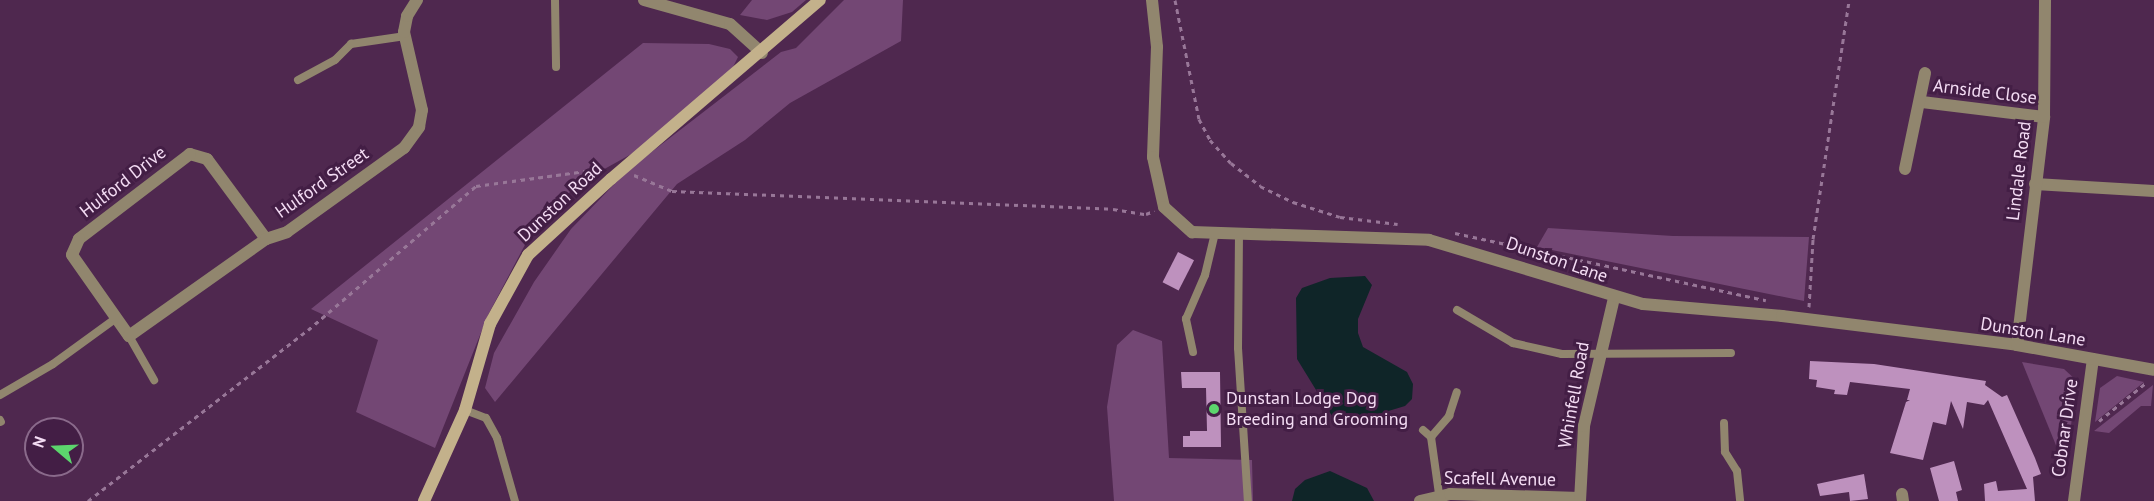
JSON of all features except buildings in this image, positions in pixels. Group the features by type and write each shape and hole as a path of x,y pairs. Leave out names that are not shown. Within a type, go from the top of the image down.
{"main road":[{"name":"Dunston Road","path":"424,501 465,410 490,324 528,255 611,178 762,53 820,0"}],"street":[{"name":"Hulford Street","path":"129,336 266,239 287,232 413,138 422,110 405,36 407,16 417,0"},
{"path":"644,0 730,24 762,53"},
{"path":"1152,0 1157,47 1153,157 1164,207"},
{"name":"Lindale Road","path":"2018,345 2044,117 2045,0"},
{"name":"Arnside Close","path":"1905,169 1922,102 1925,73"},
{"name":"Arnside Close","path":"1922,102 2044,117"},
{"name":"Hulford Drive","path":"129,336 73,259 72,250 79,240 184,157 197,153 207,159 266,239"},
{"path":"2035,184 2154,191"},
{"name":"Dunston Lane","path":"1164,207 1192,232 1429,240 1487,255 1541,277 1614,298 1682,310 1808,320 2018,345 2153,369"},
{"name":"Whinfell Road","path":"1580,500 1584,426 1598,356 1614,298"},
{"name":"Cobnar Drive","path":"2074,501 2093,359"},
{"name":"Scafell Avenue","path":"1420,501 1438,494 1580,500"}],"lane":[{"path":"555,0 556,67"},
{"path":"298,80 335,60 351,44 405,36"},
{"path":"1193,352 1186,320 1205,275 1215,233"},
{"path":"1239,234 1238,348 1248,501"},
{"path":"1458,310 1513,343 1562,354 1598,356 1731,353"},
{"path":"0,396 53,364 115,319"},
{"path":"129,336 154,380"},
{"path":"1431,437 1449,416 1457,392"},
{"path":"465,410 486,418 497,438 515,501"},
{"path":"1724,423 1725,452 1737,471 1740,501"},
{"path":"1423,430 1431,437 1438,494"}],"path":[{"path":"1175,0 1199,119 1210,140 1231,163 1260,186 1293,202 1340,217 1408,226"},
{"path":"1808,320 1814,238 1849,0"},
{"path":"88,501 308,330 476,186 586,171 611,178"},
{"path":"643,180 672,191 1101,208 1146,214 1164,207"},
{"path":"1449,232 1773,301"},
{"path":"2083,433 2146,385 2153,369"}],"shaded area":[{"path":"752,0 806,0 792,12 767,20 740,15"},
{"path":"844,0 903,0 901,41 790,103 745,140 677,184 495,402 485,388 494,353 534,282 571,229 627,171 781,52 796,48"},
{"path":"643,43 709,44 730,49 738,57 730,73 635,152 581,182 537,222 488,315 435,448 356,412 378,340 311,309"},
{"path":"1548,228 1673,236 1809,237 1804,301 1537,247"},
{"path":"1365,276 1372,285 1358,319 1358,333 1363,347 1407,372 1413,384 1412,399 1405,406 1342,425 1332,416 1297,359 1296,298 1302,288 1330,278"},
{"path":"1133,330 1162,341 1169,458 1252,460 1253,501 1114,501 1107,407 1117,345"},
{"path":"2022,362 2064,369 2077,381 2066,462 2062,460"},
{"path":"2117,376 2144,382 2095,422 2100,388"},
{"path":"2153,385 2151,406 2141,406 2109,433 2094,431"},
{"path":"1330,471 1367,488 1374,501 1292,501 1295,489 1305,480"}],"place":[{"name":"Dunstan Lodge Dog Breeding and Grooming","path":"1214,409"}]}
